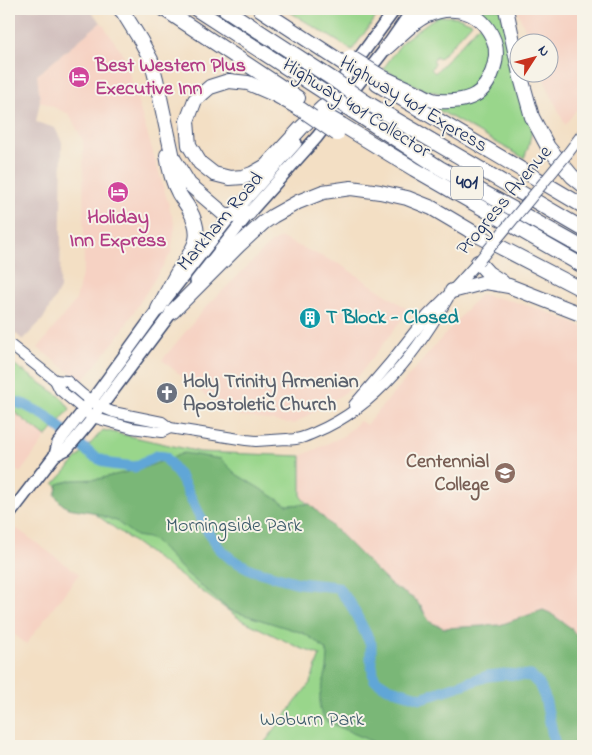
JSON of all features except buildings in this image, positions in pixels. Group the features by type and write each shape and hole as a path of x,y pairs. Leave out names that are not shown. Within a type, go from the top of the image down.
{"highway":[{"path":"120,9 151,60 173,158 189,184 224,214 232,216 249,213"},
{"name":"Highway 401 Collector","path":"164,9 339,129 414,169 583,266"},
{"name":"Highway 401 Express","path":"196,9 324,100 354,112 440,168 583,248"},
{"name":"Highway 401 Express","path":"226,9 364,101 583,229"},
{"name":"Highway 401 Collector","path":"260,9 583,206"},
{"path":"379,80 435,101 463,99 475,95 484,86 492,73 496,58 494,42 485,25 480,20 465,11 447,9 424,17 416,22 386,48"},
{"path":"506,13 532,117 548,147 572,176 583,185"},
{"path":"305,107 248,83 229,81 210,87 195,100 187,121 189,145 200,163 214,174 230,178 252,174 266,166 324,100"},
{"path":"164,120 171,177 196,223 197,240 192,252 176,276 165,311"},
{"path":"165,311 273,216 298,202 323,192 352,188 407,198 432,208 481,237 583,290"},
{"path":"478,262 488,273 509,286 583,316"},
{"path":"452,291 486,282 509,286"}],"main road":[{"name":"Markham Road","path":"9,515 55,456 67,449 66,442 165,311 232,216 294,145 324,100 395,9"},
{"name":"Markham Road","path":"165,311 317,137 386,48 413,9"},
{"name":"Progress Avenue","path":"362,403 368,388 427,316 478,262 583,133"},
{"name":"Progress Avenue","path":"9,344 55,380 67,381 92,408 132,428 162,432 170,428 246,440 291,440 330,426 376,394 404,363 435,321 452,291"},
{"path":"399,352 404,363"}],"shaded area":[{"path":"9,9 88,9 101,22 37,75 40,101 36,122 55,128 62,142 60,289 43,319 23,340 9,328"},
{"path":"517,9 583,9 583,101 565,125 545,82 560,82 560,32 526,32"},
{"path":"101,22 124,56 175,226 171,253 120,334 82,382 38,348 76,300 84,266 83,141 69,114 40,101 37,75"},
{"path":"281,238 341,265 409,310 346,392 294,424 228,414 162,360 205,308 271,243"},
{"name":"Centennial College","path":"480,294 545,311 583,327 583,660 456,643 380,583 301,496 301,456 343,436 360,421 366,425"},
{"path":"9,409 46,437 20,473 9,464"},
{"path":"16,528 79,574 26,644 9,630 9,538"}],"green space":[{"path":"285,9 382,9 352,50"},
{"path":"476,9 500,9 510,47 510,82 519,82 532,130 524,158 426,103 483,91 499,39 492,23"},
{"path":"439,16 458,17 472,23 439,59 436,57 433,61 435,63 431,69 435,73 480,24 491,45 490,61 486,72 479,82 465,91 444,94 425,90 383,69 403,41"},
{"path":"9,361 61,397 70,409 46,437 9,409"},
{"name":"Morningside Park","path":"103,430 200,452 301,456 301,497 380,583 422,607 433,635 583,746 262,746 310,683 320,655 300,648 240,619 54,484"},
{"name":"Morningside Park","path":"184,453 221,459 236,474 287,505 310,504 391,585 416,600 430,622 444,628 500,625 543,610 571,628 583,645 583,746 382,746 326,721 320,710 320,695 327,669 328,655 325,649 303,633 229,610 185,572 155,541 136,536 116,521 92,512 68,508 55,495 58,484 73,480 98,479 144,468"}],"waterway":[{"path":"9,400 25,405 46,416 93,456 110,464 135,467 156,456 165,457 181,478 207,530 219,548 231,559 252,570 299,583 337,587 350,603 371,644 374,679 388,688 421,698 488,676 505,674 531,676 539,684 545,698 555,746"}],"place":[{"name":"Best Western Plus Executive Inn","path":"79,77"},
{"name":"Holiday Inn Express","path":"118,192"},
{"name":"T Block - Closed","path":"310,318"},
{"name":"Holy Trinity Armenian Apostoletic Church","path":"167,393"},
{"name":"Centennial College","path":"505,473"}],"park label":[{"name":"Woburn Park","path":"312,720"}]}
